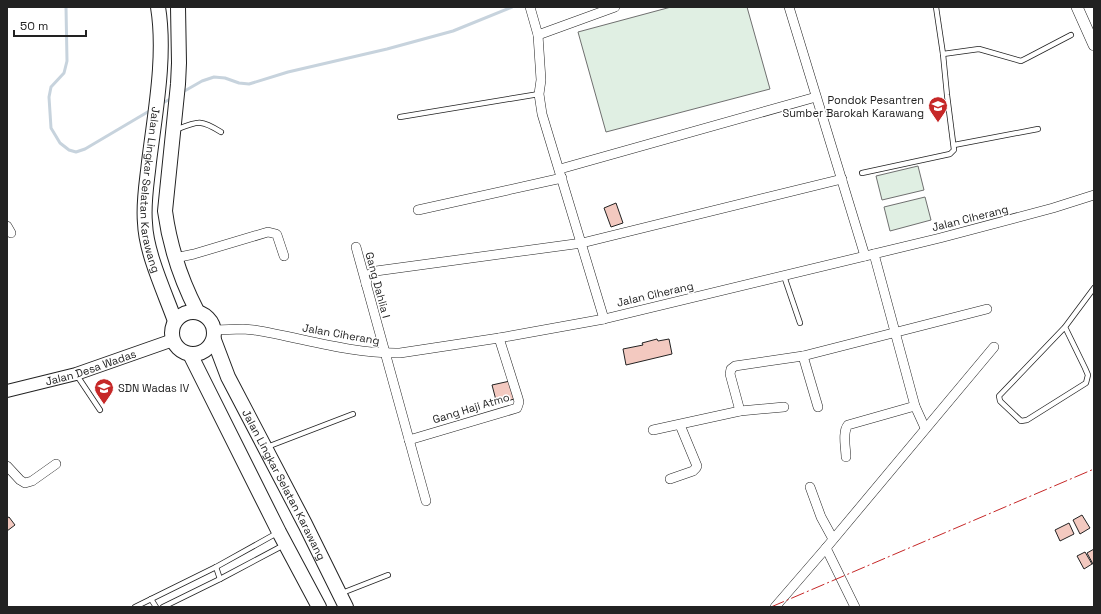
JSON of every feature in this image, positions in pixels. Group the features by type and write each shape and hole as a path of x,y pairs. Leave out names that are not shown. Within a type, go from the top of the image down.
{"main road":[{"name":"Jalan Lingkar Selatan Karawang","path":"158,7 160,47 157,100 144,201 145,224 147,240 175,321"},
{"name":"Jalan Lingkar Selatan Karawang","path":"178,7 178,88 165,211 168,230 184,287 197,311"},
{"path":"197,311 205,315 212,321 214,335 211,346 198,354 190,354 180,350 173,340 172,334 175,321 180,316 188,312 197,311"},
{"name":"Jalan Lingkar Selatan Karawang","path":"214,335 228,377 266,448 346,607"},
{"name":"Jalan Desa Wadas","path":"7,391 76,374 173,340"},
{"path":"190,354 319,607"}],"street":[{"path":"530,7 538,35 541,80 539,94 542,114 604,319"},
{"path":"538,35 615,7"},
{"path":"789,7 842,179 870,255 915,406 925,428"},
{"path":"1077,7 1094,45"},
{"path":"418,210 561,174 816,97"},
{"path":"366,284 368,275 376,271 582,243 842,179"},
{"name":"Jalan Ciherang","path":"214,335 254,330 336,347 384,353 400,353 499,338 604,319 784,276 1015,219 1094,195"},
{"path":"175,258 194,254 268,232 277,235 284,256"},
{"name":"Gang Dahlia I","path":"356,247 426,501"},
{"path":"740,411 730,374 733,367 803,356 986,310"},
{"name":"Gang Haji Atmo","path":"409,440 517,408 519,402 518,398 499,338"},
{"path":"775,607 994,347"},
{"path":"803,356 818,407"},
{"path":"846,457 846,427 848,425 915,406"},
{"path":"653,430 740,411 784,407"},
{"path":"670,479 693,471 697,466 680,425"},
{"path":"7,466 20,480 25,483 32,481 56,464"},
{"path":"810,487 821,517 833,539"},
{"path":"826,548 855,607"}],"lane":[{"path":"862,173 950,154 954,150 936,7"},
{"path":"943,54 979,49 1021,61 1071,35"},
{"path":"400,117 539,94"},
{"path":"174,131 193,124 203,123 208,124 221,132"},
{"path":"954,145 1038,130"},
{"path":"784,276 800,323"},
{"path":"1065,327 1086,368 1088,379 1086,383 1027,420 1021,421 1000,401 999,396 1065,327 1094,288"},
{"path":"76,374 100,410"},
{"path":"266,448 353,414"},
{"path":"135,607 216,567 283,538"},
{"path":"163,607 220,579 283,538"},
{"path":"216,567 220,579"},
{"path":"340,593 388,575"},
{"path":"151,599 156,607"}],"green space":[{"path":"671,7 747,7 770,89 606,132 578,32"},
{"path":"918,166 924,190 882,200 876,176"},
{"path":"925,197 931,220 890,231 884,207"}],"building":[{"path":"616,203 623,223 611,227 604,208"},
{"path":"657,339 658,341 669,339 672,354 626,365 623,349 643,345 642,343"},
{"path":"510,381 514,399 497,404 492,385"},
{"path":"1082,515 1090,528 1080,534 1073,520"},
{"path":"9,517 15,525 7,531 7,518"},
{"path":"1069,523 1074,534 1060,541 1055,530"},
{"path":"1094,549 1094,566 1087,553"},
{"path":"1085,552 1092,564 1084,569 1077,556"}],"waterway":[{"path":"66,7 67,61 64,73 51,87 49,97 51,128 60,143 69,150 76,152 85,149 151,110"},
{"path":"181,93 202,81 214,77 249,84 288,72 387,49 453,31 512,7"},
{"path":"161,104 172,98"}],"power":[{"path":"771,607 1094,469"}],"place":[{"name":"Pondok Pesantren Sumber Barokah Karawang","path":"938,123"},
{"name":"SDN Wadas IV","path":"104,405"}]}
